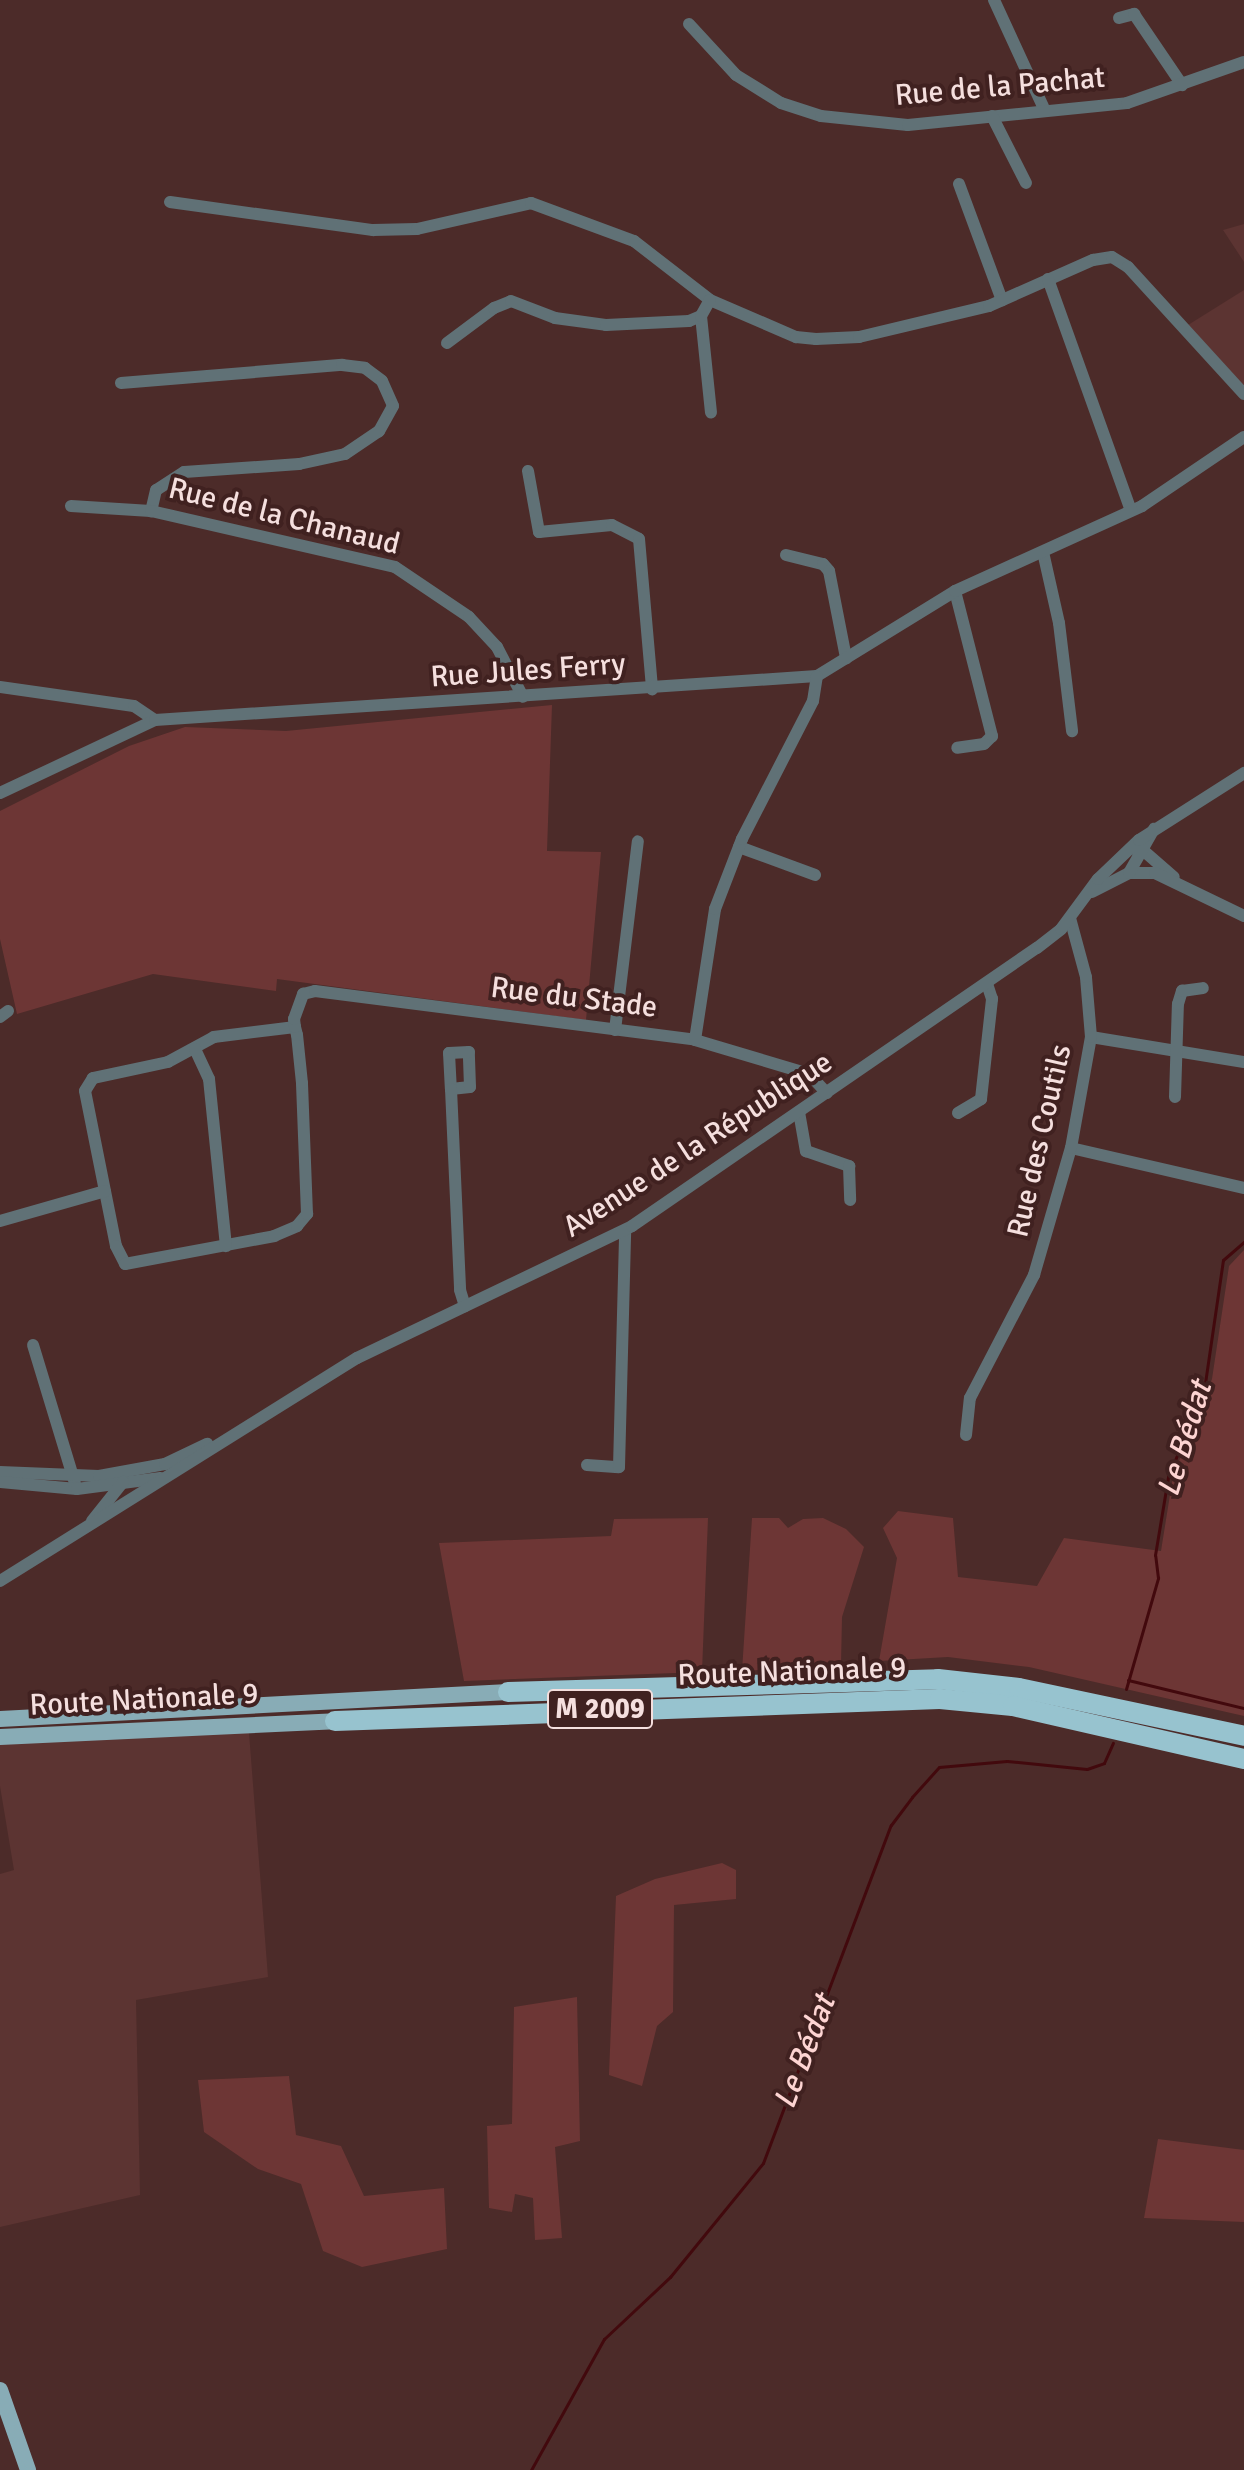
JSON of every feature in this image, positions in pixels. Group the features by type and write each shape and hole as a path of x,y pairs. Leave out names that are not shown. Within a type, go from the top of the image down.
{"highway":[{"name":"Route Nationale 9","path":"508,1692 894,1678 982,1682 1244,1736"},
{"name":"Route Nationale 9","path":"335,1721 940,1699 1013,1706 1244,1759"}],"main road":[{"name":"M 2009","path":"0,1719 508,1692"},
{"name":"Route Nationale 9","path":"0,1737 335,1721"},
{"path":"0,2390 28,2470"}],"street":[{"path":"994,0 1027,63 1045,111"},
{"path":"1119,18 1134,14 1182,85"},
{"name":"Rue de la Pachat","path":"689,24 736,75 781,103 821,116 908,125 1127,103 1244,62"},
{"path":"992,116 1026,183"},
{"path":"959,184 1002,300"},
{"path":"170,202 373,230 417,229 531,203 634,241 710,300 796,337 816,339 859,337 1002,300 1093,260 1118,259 1244,394"},
{"path":"1048,279 1131,511"},
{"path":"710,300 701,316 711,412"},
{"path":"447,343 494,308 511,301 555,318 606,325 659,325 701,316"},
{"path":"121,383 342,365 365,368 382,381 393,406 379,431 345,454 299,464 184,472 156,490 151,511"},
{"name":"Rue Jules Ferry","path":"0,793 155,720 817,676 955,591 1131,511 1244,437"},
{"path":"528,471 539,532 612,525 639,539 652,689"},
{"name":"Rue de la Chanaud","path":"71,506 151,511 395,567 469,617 497,647 523,697"},
{"path":"1043,552 1059,623 1072,731"},
{"path":"786,555 823,564 829,571 846,658"},
{"path":"955,591 992,736 984,744 957,748"},
{"path":"695,1040 715,909 739,847 813,701 817,676"},
{"path":"0,687 134,706 155,720"},
{"name":"Avenue de la République","path":"85,1529 357,1358 625,1230 987,984 1070,918 1092,892 1098,879 1155,827 1244,773"},
{"name":"Avenue de la République","path":"1092,892 1129,873 1145,852 1155,827"},
{"path":"615,1030 638,841"},
{"path":"739,847 815,875"},
{"path":"1125,854 1145,852 1183,884"},
{"path":"1129,873 1155,873 1244,916"},
{"name":"Rue des Coutils","path":"966,1435 970,1398 1034,1275 1071,1148 1091,1037 1086,977 1070,918"},
{"path":"958,1113 981,1099 992,999 987,984"},
{"path":"1175,1097 1175,1052 1182,991 1203,988"},
{"name":"Rue du Stade","path":"295,1027 295,1006 303,994 315,991 695,1040 809,1074 827,1093"},
{"path":"295,1027 307,1214 297,1226 274,1236 125,1264 105,1191 85,1091 93,1078 168,1062 195,1049 214,1037 295,1027"},
{"path":"1091,1037 1244,1062"},
{"path":"195,1049 209,1079 226,1246"},
{"path":"451,1089 460,1290 465,1306"},
{"path":"799,1112 806,1151 849,1166 850,1200"},
{"path":"1071,1148 1244,1188"},
{"path":"0,1221 105,1191"},
{"path":"587,1465 619,1467 625,1230"},
{"path":"33,1345 75,1484"},
{"name":"Avenue de la République","path":"75,1484 165,1464 260,1418"},
{"path":"0,1472 75,1484"},
{"path":"0,1581 85,1529 128,1472"},
{"path":"0,1482 120,1486 175,1474"}],"shaded area":[{"path":"1244,224 1244,262 1223,230"},
{"path":"1244,290 1244,386 1188,325"},
{"path":"552,705 547,851 601,852 586,1020 277,979 276,991 153,974 17,1014 0,939 0,811 129,746 185,727 286,731"},
{"path":"1244,1250 1244,1716 1029,1667 948,1657 879,1661 897,1558 883,1528 898,1511 953,1518 958,1577 1037,1586 1064,1538 1161,1551 1173,1476 1212,1379 1229,1266"},
{"path":"708,1518 702,1672 464,1681 439,1543 611,1536 614,1519"},
{"path":"752,1518 779,1518 788,1528 803,1519 823,1518 846,1529 864,1547 842,1617 841,1665 742,1671"},
{"path":"248,1720 268,1977 136,2000 140,2195 0,2227 0,1874 14,1870 0,1786 0,1740"},
{"path":"722,1863 736,1870 736,1899 674,1905 673,2012 657,2026 642,2086 609,2075 616,1896 655,1879"},
{"path":"577,1997 580,2141 555,2147 562,2238 535,2240 533,2198 515,2194 512,2212 489,2208 487,2126 512,2124 514,2007"},
{"path":"289,2076 296,2135 341,2146 364,2196 444,2188 447,2249 362,2267 323,2251 301,2184 258,2169 204,2132 198,2080"},
{"path":"1158,2139 1244,2150 1244,2222 1144,2218"}],"waterway":[{"name":"Le Bédat","path":"1126,1689 1158,1578 1155,1555 1168,1477 1204,1390 1223,1260 1244,1242"},
{"path":"1128,1680 1244,1708"},
{"name":"Le Bédat","path":"531,2470 604,2339 670,2277 763,2163 891,1825 912,1797 939,1767 1007,1761 1087,1769 1104,1763 1113,1743"}]}
